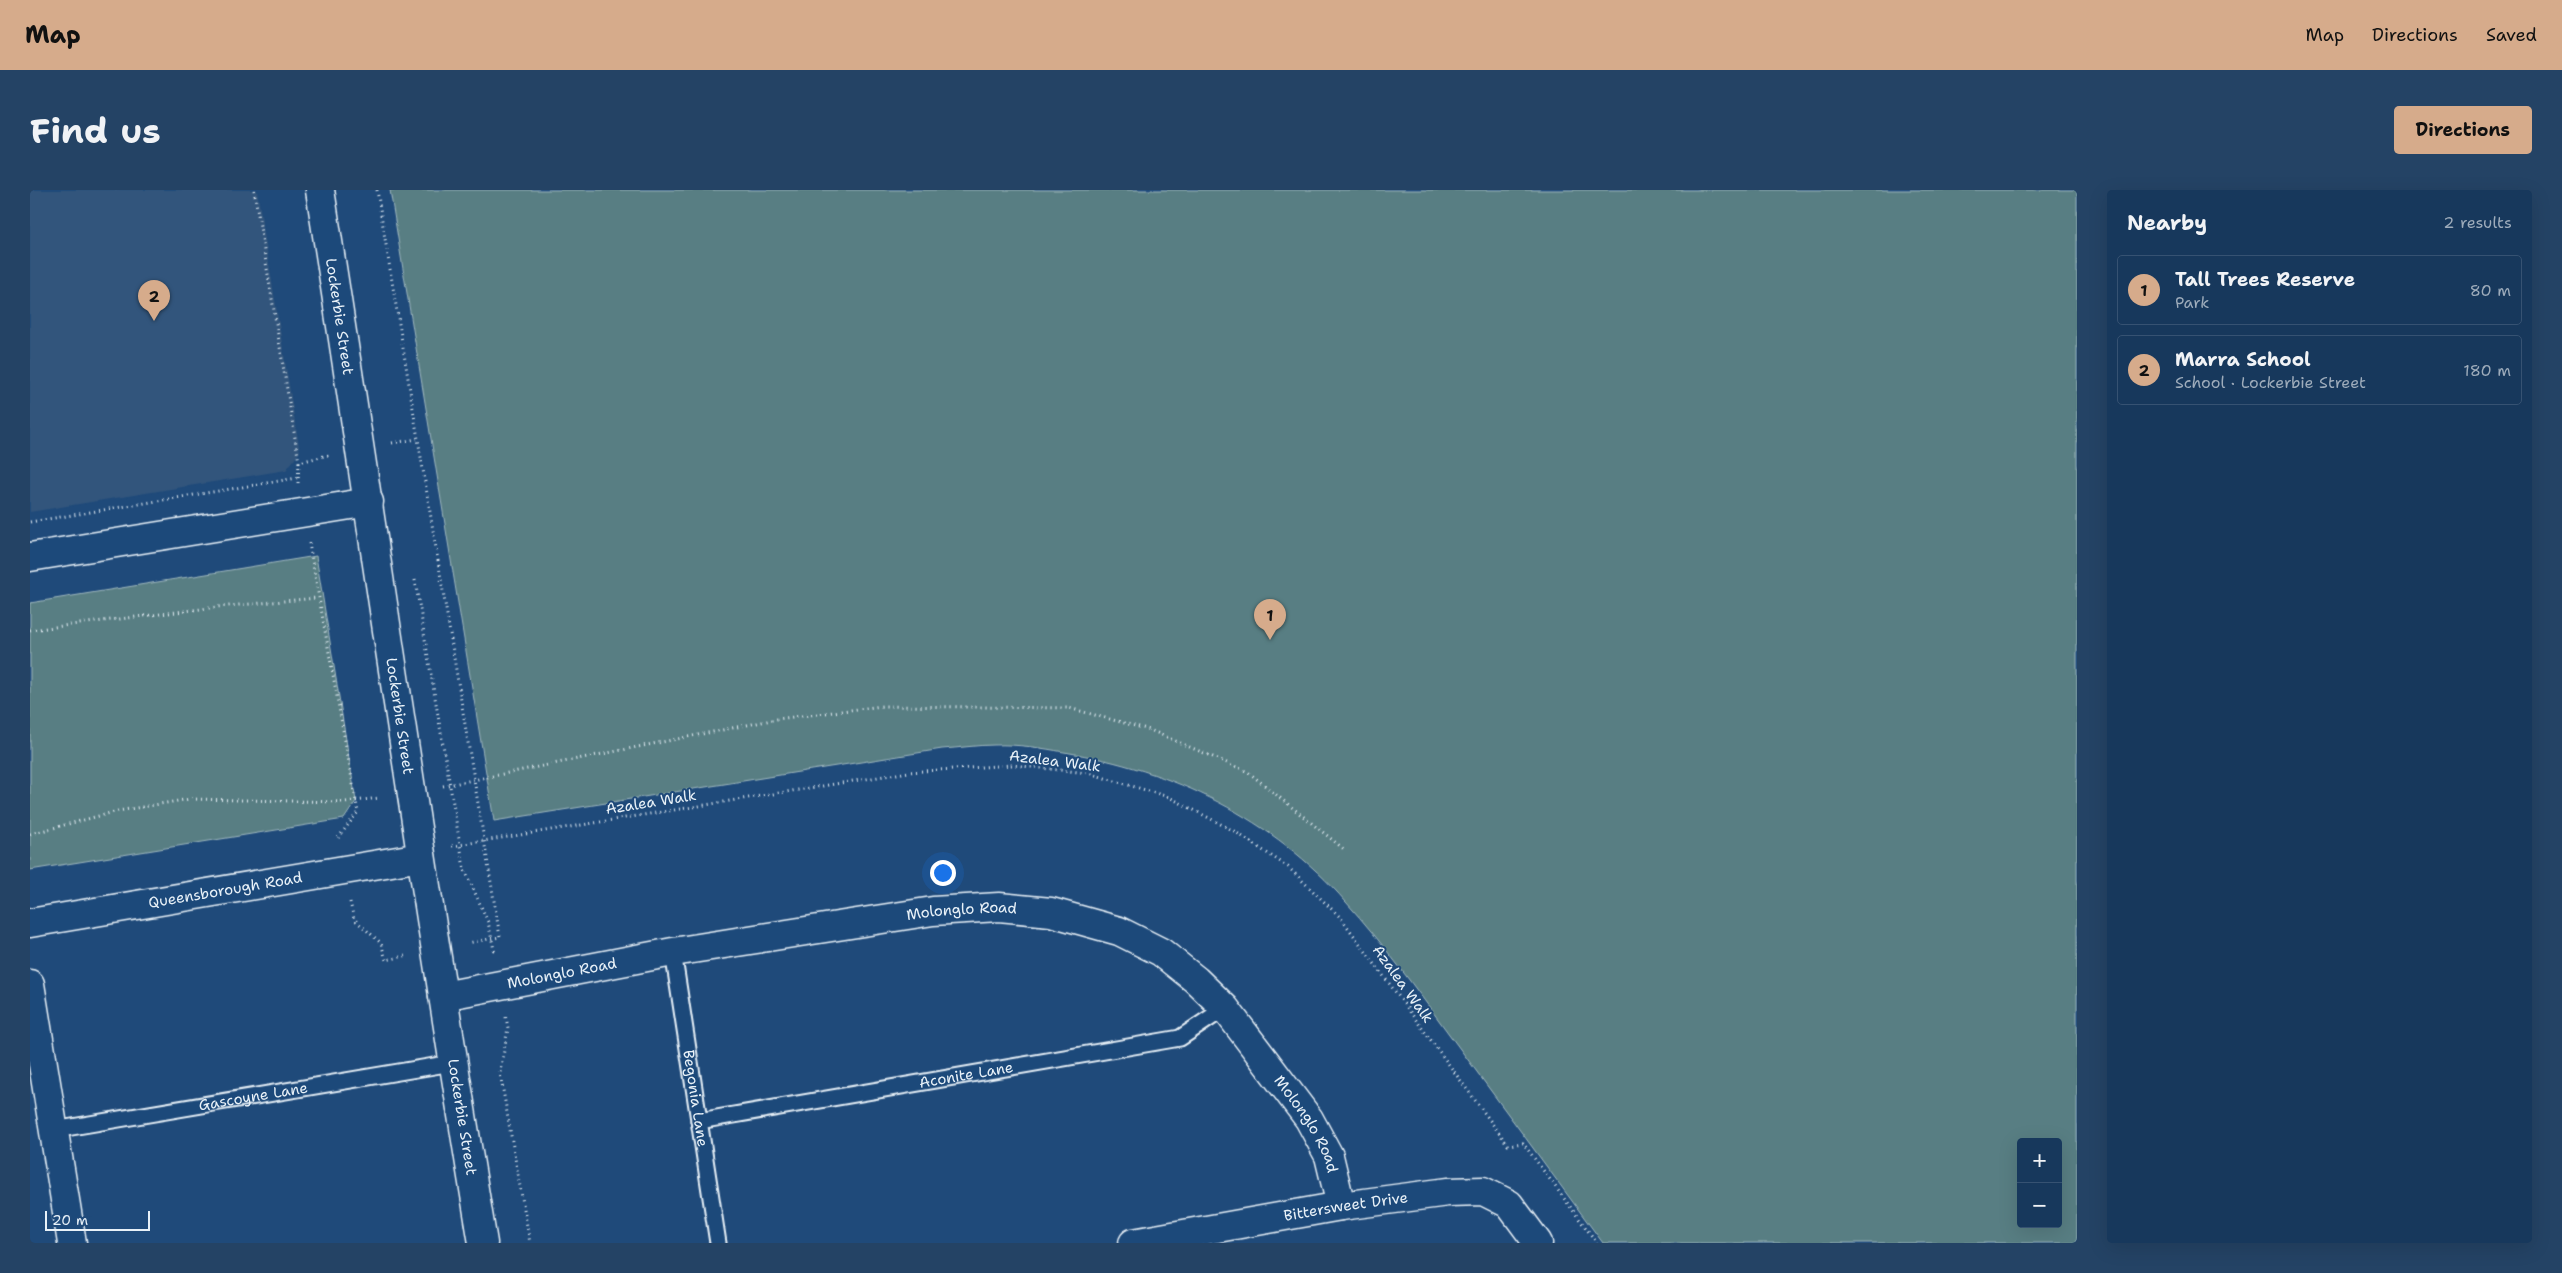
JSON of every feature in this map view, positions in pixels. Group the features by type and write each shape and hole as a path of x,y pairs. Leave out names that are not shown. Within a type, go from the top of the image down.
{"street":[{"name":"Lockerbie Street","path":"320,190 369,502 420,857 452,1063 483,1243"},
{"path":"30,557 369,502"},
{"name":"Queensborough Road","path":"30,923 420,857"},
{"name":"Molonglo Road","path":"443,996 501,983 672,952 932,911 999,907 1042,911 1119,931 1161,952 1196,980 1225,1008 1309,1119 1329,1156 1341,1206"},
{"path":"30,984 72,1243"},
{"name":"Bittersweet Drive","path":"1133,1243 1341,1206 1448,1192 1483,1191 1509,1204 1538,1243"}],"lane":[{"name":"Begonia Lane","path":"672,952 718,1243"},
{"name":"Aconite Lane","path":"699,1121 1180,1038 1225,1008"},
{"name":"Gascoyne Lane","path":"54,1130 452,1063"}],"path":[{"path":"254,190 299,462"},
{"path":"390,437 392,453"},
{"path":"30,522 297,478"},
{"path":"413,570 464,868 488,922 501,983 508,1028 500,1073 530,1243"},
{"path":"30,630 217,607 317,598"},
{"path":"30,834 118,811 190,799 345,802 450,785 777,719 882,706 1069,708 1150,730 1248,772 1345,850"},
{"name":"Azalea Walk","path":"420,857 460,843 910,772 1012,765 1097,776 1169,797 1234,831 1288,866 1341,918 1508,1145 1523,1144 1597,1243"}],"shaded area":[{"path":"30,190 257,190 300,452 286,470 30,512"}],"green space":[{"path":"390,190 2077,190 2077,1243 1603,1243 1399,966 1360,918 1318,872 1287,846 1254,823 1218,802 1182,785 1144,771 1104,760 1047,749 1012,745 981,745 942,749 494,821"},
{"path":"316,556 356,801 344,819 30,870 30,603"}],"place":[{"name":"Marra School","path":"154,321"},
{"name":"Tall Trees Reserve","path":"1270,640"}]}
